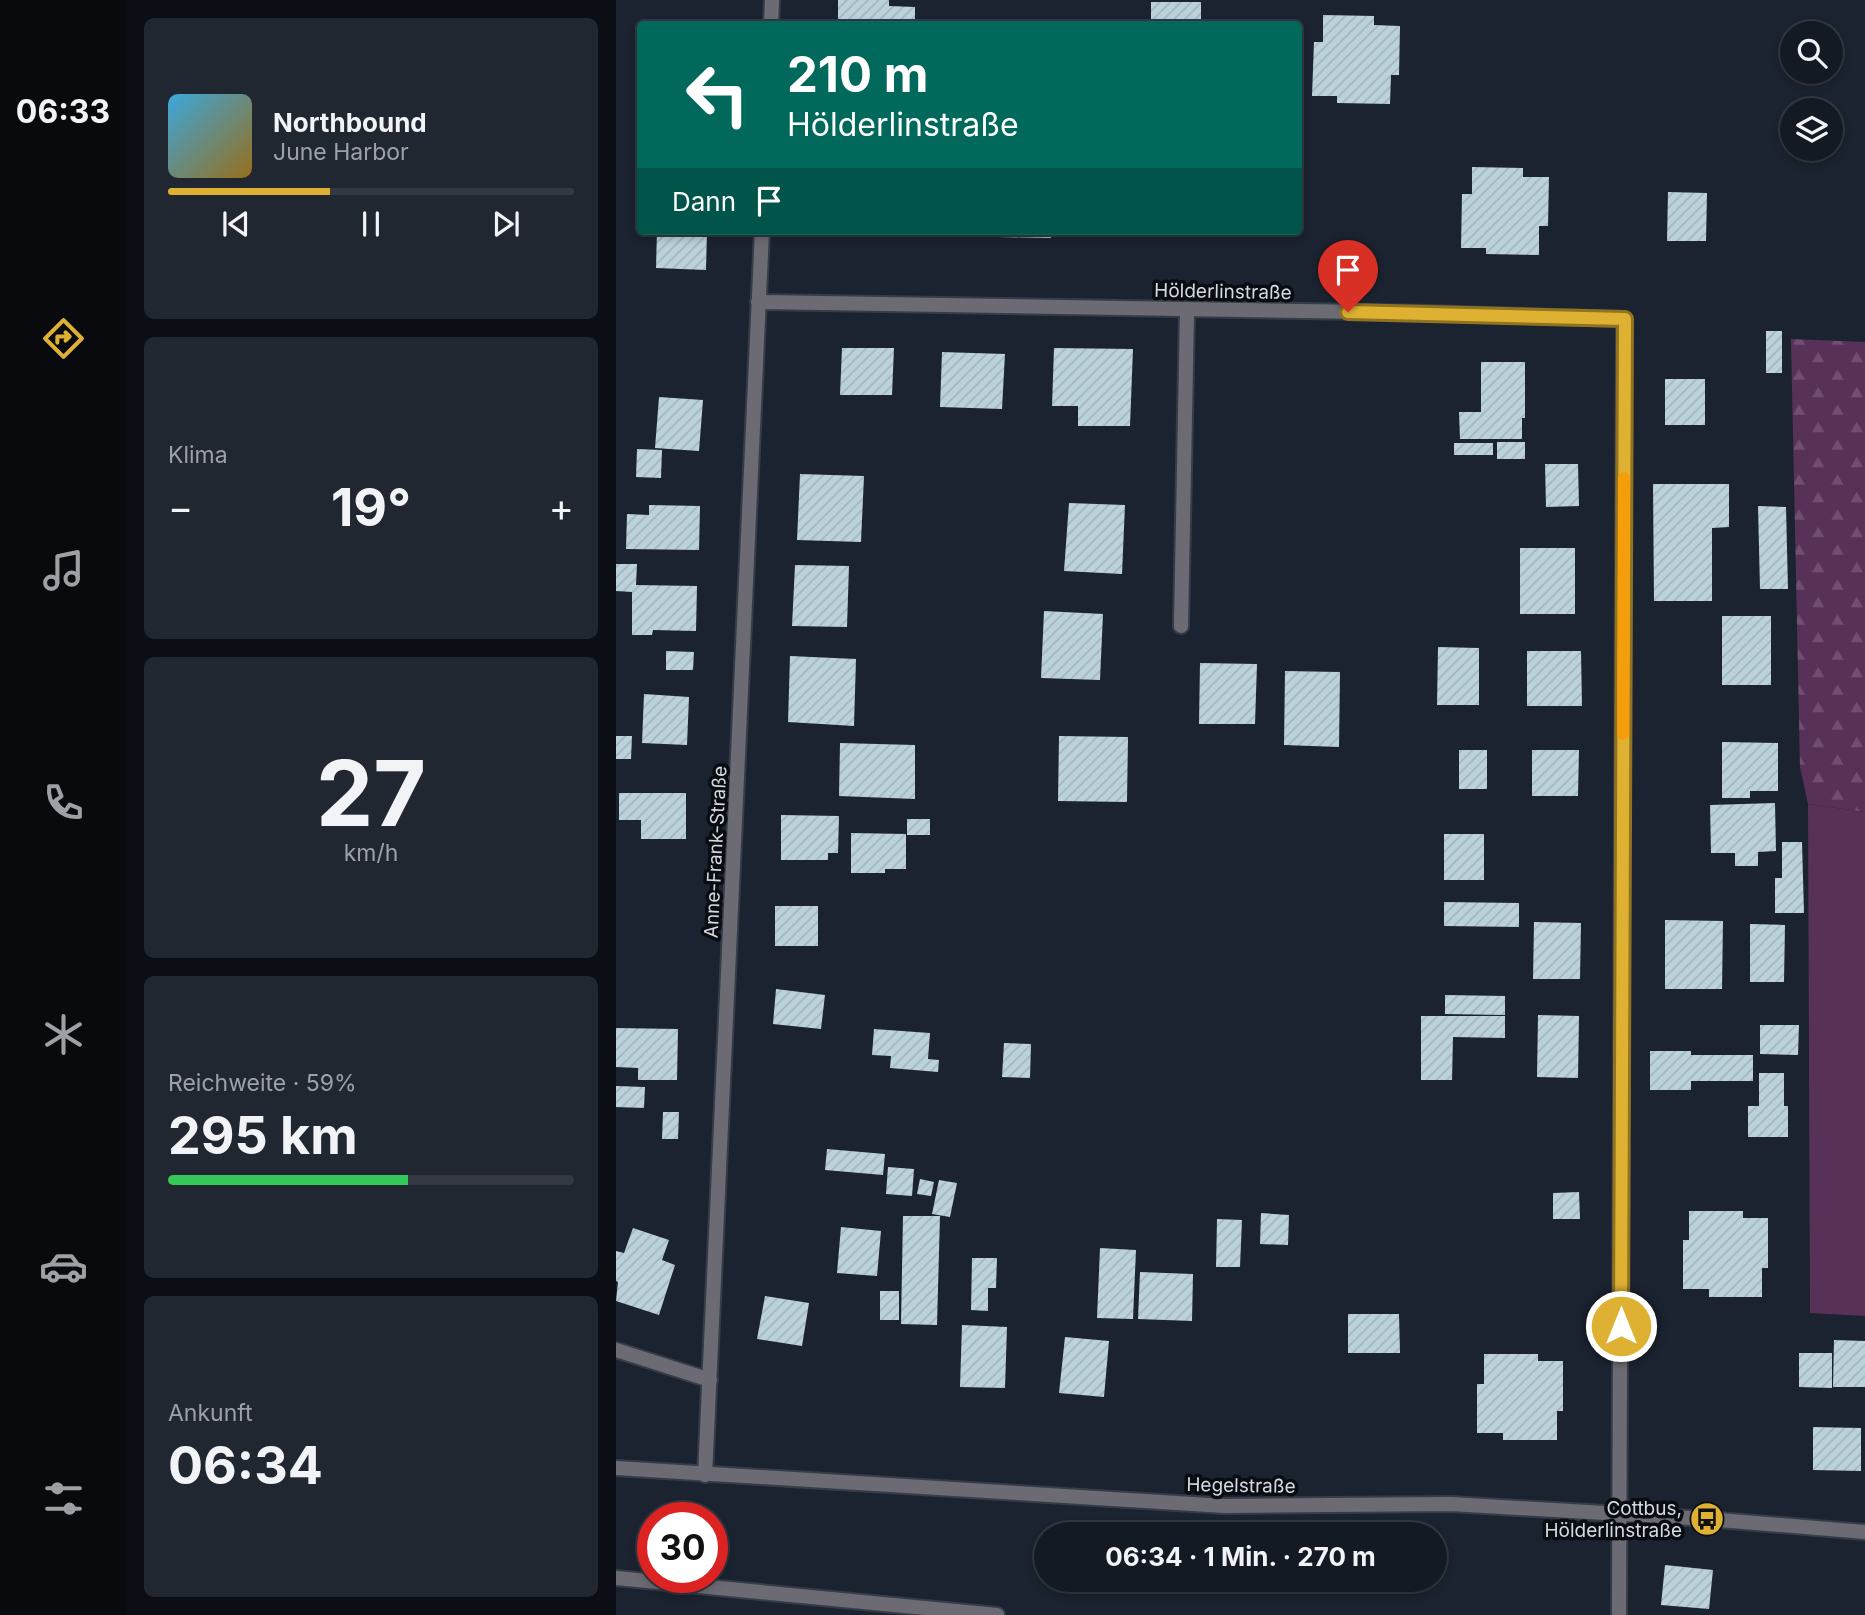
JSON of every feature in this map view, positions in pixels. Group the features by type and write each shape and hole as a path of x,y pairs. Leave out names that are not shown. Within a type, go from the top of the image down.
{"street":[{"path":"771,21 772,0"},
{"name":"Anne-Frank-Straße","path":"705,1475 762,235"},
{"name":"Hölderlinstraße","path":"758,302 1429,313 1625,319 1621,1516"},
{"path":"1181,626 1187,310"},
{"path":"616,1350 710,1380"},
{"name":"Hegelstraße","path":"616,1468 1225,1506 1451,1504 1707,1519 1865,1532"},
{"path":"1619,1615 1621,1516"},
{"path":"616,1578 997,1615"}],"green space":[{"path":"1791,339 1865,342 1865,812 1808,804 1800,767"},
{"path":"1808,804 1865,812 1865,1316 1810,1313"}],"building":[{"path":"838,0 889,0 889,6 915,7 915,21 838,21"},
{"path":"1151,2 1201,2 1201,21 1151,21"},
{"path":"1323,15 1374,16 1374,25 1400,26 1399,75 1391,75 1390,104 1337,103 1337,96 1312,96 1314,42 1323,42"},
{"path":"1472,167 1523,168 1523,177 1549,177 1548,226 1539,226 1539,255 1486,254 1486,248 1461,248 1462,194 1472,194"},
{"path":"1668,192 1707,193 1706,241 1667,241"},
{"path":"657,235 707,235 706,270 656,268"},
{"path":"998,235 1051,235 1051,238"},
{"path":"1766,331 1782,331 1782,373 1766,373"},
{"path":"842,348 894,348 892,395 840,395"},
{"path":"1054,348 1133,349 1130,426 1078,426 1078,406 1052,406"},
{"path":"942,352 1005,354 1002,409 940,407"},
{"path":"1481,362 1525,362 1525,418 1522,418 1522,439 1460,439 1459,412 1481,412"},
{"path":"1665,379 1705,379 1705,425 1665,425"},
{"path":"659,397 703,400 699,451 655,448"},
{"path":"1497,442 1525,442 1525,459 1497,459"},
{"path":"1454,443 1493,443 1493,455 1454,455"},
{"path":"637,449 662,450 661,478 636,477"},
{"path":"1545,464 1578,464 1579,506 1546,507"},
{"path":"800,474 864,476 861,542 797,540"},
{"path":"1653,484 1729,484 1729,527 1712,528 1712,601 1654,601"},
{"path":"1069,503 1125,505 1122,574 1064,571"},
{"path":"649,505 700,506 699,550 626,549 627,514 649,515"},
{"path":"1758,506 1786,507 1788,589 1760,589"},
{"path":"1520,548 1575,548 1575,614 1520,614"},
{"path":"616,564 637,564 636,585 697,586 696,631 653,630 652,635 632,635 632,592 616,591"},
{"path":"795,565 849,566 847,627 792,626"},
{"path":"1044,611 1103,614 1100,680 1041,678"},
{"path":"1722,616 1771,616 1771,685 1722,685"},
{"path":"1438,647 1479,648 1479,705 1437,705"},
{"path":"666,651 694,652 693,670 666,670"},
{"path":"1527,651 1581,651 1582,706 1527,706"},
{"path":"790,656 856,659 854,726 788,722"},
{"path":"1200,663 1257,664 1255,724 1199,724"},
{"path":"1285,671 1340,672 1339,747 1284,745"},
{"path":"644,694 689,697 687,745 642,743"},
{"path":"616,736 632,736 631,759 616,759"},
{"path":"1059,736 1128,737 1127,802 1058,801"},
{"path":"1722,742 1778,743 1778,791 1750,791 1750,798 1722,798"},
{"path":"840,743 915,745 915,799 839,796"},
{"path":"1459,750 1487,750 1487,789 1459,789"},
{"path":"1532,750 1579,750 1578,796 1532,796"},
{"path":"619,793 686,793 686,839 641,839 641,820 619,820"},
{"path":"1775,803 1776,851 1758,852 1758,866 1735,866 1735,853 1711,853 1710,805"},
{"path":"781,815 839,816 838,853 828,853 828,860 781,860"},
{"path":"907,819 930,819 930,835 907,835"},
{"path":"851,833 906,834 906,869 885,869 885,873 851,873"},
{"path":"1444,834 1484,834 1484,880 1444,880"},
{"path":"1782,842 1802,842 1804,913 1775,913 1775,878 1782,878"},
{"path":"1444,902 1519,903 1519,927 1444,926"},
{"path":"775,906 818,906 818,946 775,946"},
{"path":"1665,920 1723,921 1722,989 1665,989"},
{"path":"1534,922 1581,923 1580,979 1533,979"},
{"path":"1750,924 1785,925 1784,982 1750,982"},
{"path":"776,989 825,995 821,1029 773,1024"},
{"path":"1445,995 1505,996 1505,1015 1445,1014"},
{"path":"1538,1015 1579,1016 1578,1078 1537,1077"},
{"path":"1421,1016 1505,1016 1505,1038 1453,1037 1452,1080 1421,1080"},
{"path":"1760,1025 1799,1025 1798,1055 1760,1054"},
{"path":"616,1028 678,1029 677,1080 638,1080 638,1068 616,1067"},
{"path":"874,1029 930,1033 928,1059 939,1060 938,1072 890,1068 891,1056 872,1055"},
{"path":"1004,1043 1031,1044 1030,1078 1002,1077"},
{"path":"1650,1051 1691,1051 1691,1055 1753,1055 1753,1081 1691,1081 1691,1090 1650,1090"},
{"path":"1759,1073 1784,1073 1788,1137 1748,1137 1748,1106 1759,1106"},
{"path":"616,1086 645,1087 644,1108 616,1107"},
{"path":"663,1112 679,1112 678,1139 662,1139"},
{"path":"827,1149 885,1154 883,1175 825,1170"},
{"path":"888,1167 914,1169 912,1196 886,1194"},
{"path":"920,1179 934,1182 931,1196 917,1194"},
{"path":"939,1180 957,1183 950,1217 932,1214"},
{"path":"1579,1192 1580,1219 1553,1219 1553,1193"},
{"path":"1689,1211 1743,1211 1743,1218 1768,1218 1768,1268 1762,1268 1762,1297 1709,1297 1709,1289 1683,1289 1683,1240 1689,1240"},
{"path":"1261,1213 1289,1215 1288,1245 1260,1244"},
{"path":"903,1216 940,1216 937,1325 901,1324"},
{"path":"1217,1219 1242,1220 1240,1267 1216,1267"},
{"path":"841,1227 881,1231 877,1276 837,1273"},
{"path":"633,1228 669,1240 662,1260 675,1265 659,1315 616,1301 616,1251 624,1253"},
{"path":"1100,1248 1136,1250 1133,1319 1097,1318"},
{"path":"972,1258 997,1258 996,1288 988,1288 988,1311 971,1310"},
{"path":"1140,1272 1193,1274 1192,1321 1138,1319"},
{"path":"880,1291 899,1291 899,1320 880,1320"},
{"path":"765,1296 809,1303 802,1346 757,1339"},
{"path":"1348,1314 1399,1314 1400,1353 1348,1353"},
{"path":"962,1325 1007,1327 1005,1388 960,1387"},
{"path":"1065,1337 1109,1341 1104,1397 1059,1393"},
{"path":"1834,1340 1865,1341 1865,1387 1833,1387"},
{"path":"1799,1353 1832,1353 1832,1388 1799,1387"},
{"path":"1484,1354 1538,1354 1538,1361 1563,1361 1563,1411 1557,1411 1557,1440 1503,1440 1503,1433 1477,1433 1477,1384 1484,1384"},
{"path":"1813,1427 1861,1428 1861,1471 1813,1470"},
{"path":"1665,1565 1713,1570 1709,1609 1661,1605"}],"slow traffic":[{"path":"1623,734 1624,478"}],"place":[{"name":"Cottbus, Hölderlinstraße","path":"1707,1519"}],"route":[{"path":"1348,312 1625,319 1621,1326"}]}
